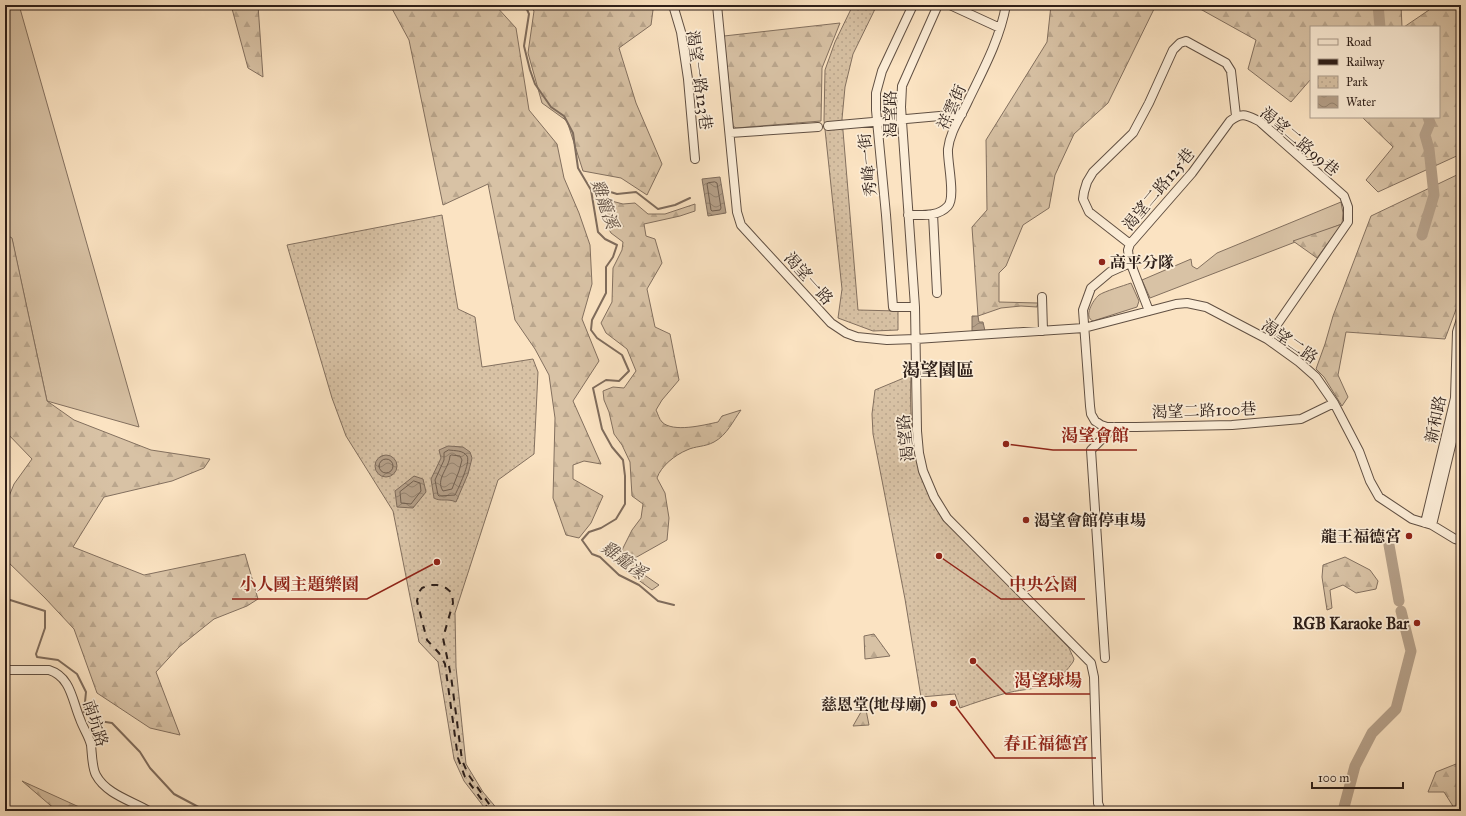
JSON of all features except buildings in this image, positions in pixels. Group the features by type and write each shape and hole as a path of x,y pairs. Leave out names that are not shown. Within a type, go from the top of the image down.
{"street":[{"name":"渴望一路123巷","path":"673,5 681,32 688,79 696,159"},
{"name":"渴望一路","path":"717,5 730,133 738,200 742,218 741,225 771,252 831,324 846,333 857,337 887,340 1084,328"},
{"name":"秀峰一街","path":"913,5 882,71 876,93 877,122 893,307 915,307"},
{"name":"渴望路","path":"938,5 902,86 902,120 915,307 917,431 919,453 923,471 934,497 947,518 1091,663 1094,677 1098,803 1101,811"},
{"path":"950,5 1000,28"},
{"name":"祥雲街","path":"908,216 933,214 940,212 950,205 951,197 948,149 954,128 992,52 1006,5"},
{"name":"渴望二路99巷","path":"1130,244 1089,212 1083,199 1086,182 1092,172 1133,133 1174,50 1180,43 1186,41 1226,63 1231,71 1236,116 1244,114 1259,121 1344,196 1348,207 1348,222 1267,339"},
{"path":"828,126 962,114"},
{"name":"渴望二路125巷","path":"1149,311 1130,263 1128,250 1130,244 1192,173 1230,121 1236,116"},
{"path":"730,133 818,127"},
{"path":"933,214 936,293"},
{"name":"渴望二路100巷","path":"1130,263 1110,272 1091,288 1083,310 1091,414 1095,421 1101,425 1114,427 1232,425 1301,419 1334,404"},
{"path":"1042,297 1043,331"},
{"name":"渴望二路","path":"1084,328 1176,304 1188,303 1206,307 1267,339 1300,362 1316,377 1334,404 1359,451 1370,481 1379,497 1412,519 1429,524"},
{"name":"新和路","path":"1429,524 1455,398 1457,332 1461,320"},
{"name":"新和路","path":"1429,524 1461,404"},
{"path":"1105,658 1091,450 1114,427"},
{"path":"1429,524 1455,539 1461,540"},
{"name":"南坑路","path":"5,670 48,670 55,672 63,678 69,686 90,743 95,775 111,791 129,802 141,806 149,811"}],"green space":[{"path":"5,5 19,5 139,427 47,401 12,239 5,234"},
{"path":"231,5 258,5 263,77 248,68"},
{"path":"390,5 495,5 516,28 529,110 557,144 564,178 579,213 590,245 592,284 582,319 599,361 573,401 601,464 584,461 573,465 573,479 603,496 591,523 579,538 566,535 553,498 555,418 549,375 535,349 515,320 488,184 443,205 409,40"},
{"path":"529,5 649,5 653,10 651,25 619,48 636,103 662,164 647,195 621,178 583,171 567,121 542,103 528,53 534,11"},
{"path":"853,5 877,5 853,54 845,87 842,119 858,310 898,311 898,330 873,331 838,318 842,289 824,120 825,70 835,42"},
{"path":"1051,5 1156,5 1108,103 1074,134 1055,175 1049,208 1023,225 1006,266 999,273 999,302 1038,303 1037,307 1021,306 1001,308 978,316 972,227 987,210 986,140 1047,42"},
{"path":"1193,5 1401,5 1402,26 1310,26 1310,80 1291,102 1248,69 1256,40"},
{"path":"1425,5 1461,5 1461,154 1378,192 1366,180 1393,147 1363,118 1440,118 1440,26 1405,26 1429,10"},
{"path":"840,23 822,68 821,121 736,128 733,126 724,36"},
{"path":"1461,173 1461,296 1445,339 1346,332 1338,375 1348,397 1342,406 1324,377 1316,369 1333,316 1371,216"},
{"path":"600,198 623,204 635,203 648,214 665,214 695,204 695,211 644,224 646,236 655,239 662,263 647,289 655,327 670,334 679,380 662,400 656,410 662,422 673,427 681,428 718,422 722,416 741,410 723,436 711,444 682,452 665,465 657,478 665,493 669,518 667,540 635,558 640,572 659,585 652,590 618,565 623,548 632,530 641,518 643,504 632,496 630,462 622,445 614,434 609,412 604,400 603,391 613,387 624,388 636,371 627,349 606,333 601,323 612,302 613,268 622,250 623,242 611,233 601,215"},
{"path":"1341,202 1343,213 1342,224 1150,298 1142,280 1191,259 1192,266 1197,269 1217,253"},
{"path":"442,215 458,309 475,317 482,367 533,359 538,372 534,454 498,480 455,613 456,667 466,764 483,792 499,811 487,811 464,781 454,759 438,662 419,642 393,511 346,436 332,398 287,245"},
{"path":"1342,224 1317,258 1293,241"},
{"path":"5,234 12,238 47,401 74,420 151,450 210,459 204,468 172,481 104,497 73,547 144,575 245,554 258,599 247,606 214,619 179,647 156,672 180,735 150,728 97,693 74,629 5,559 5,506 14,484 32,459 5,431"},
{"path":"1131,283 1139,301 1137,307 1093,321 1090,319 1090,308 1099,295"},
{"path":"911,375 911,411 914,447 923,481 930,498 939,513 1069,648 1074,659 1065,672 1049,684 1042,687 1003,694 960,708 955,694 921,697 905,599 873,434 872,414 875,390"},
{"path":"1345,557 1370,570 1378,581 1376,589 1356,593 1343,585 1330,590 1332,608 1327,610 1322,577 1323,565"},
{"path":"874,634 890,656 865,659 864,636"},
{"path":"865,705 869,725 853,726"},
{"path":"1461,762 1461,811 1456,811 1444,792 1428,792 1436,772"},
{"path":"22,781 88,811 57,811"}],"water":[{"path":"720,177 726,213 708,216 702,179"},
{"path":"972,316 978,316 979,322 983,322 985,331 972,331"},
{"path":"448,446 463,447 470,452 472,458 468,474 456,502 434,498 431,479 441,458 439,450"},
{"path":"386,455 394,458 397,466 394,474 386,477 378,474 375,466 378,458"},
{"path":"414,476 423,479 426,492 413,508 397,507 395,491"}],"waterway":[{"name":"雞籠溪","path":"525,5 529,14 524,46 535,84 551,107 564,116 573,133 578,168 591,190 598,232 605,239 617,245 613,257 606,267 606,293 592,320 591,330 597,338 622,355 629,371 619,381 606,380 593,388 602,429 612,447 623,460 625,476 625,504 616,519 601,528 589,532 582,540 592,554 600,557 619,575 639,585 658,601 674,605"},
{"path":"1378,5 1380,26"},
{"path":"1422,235 1434,195 1429,149 1425,135 1430,123 1428,118"},
{"path":"591,190 601,189 617,194 636,192 658,209 675,205 690,198"},
{"path":"1389,545 1399,601"},
{"path":"5,594 7,599 45,611 45,628 36,654 37,657 58,660 77,674 86,692 84,712 93,720 112,723 140,752 150,768 174,794 206,811"},
{"path":"1343,811 1355,766 1372,733 1396,709 1411,651 1401,611"}],"railway":[{"path":"490,811 465,777 458,758 445,664 439,653 427,640 417,601 419,592 422,588 429,585 437,585 446,588 452,593 453,603 443,638 451,676 462,760 468,774 494,811"}],"place":[{"name":"高平分隊","path":"1102,262"},
{"name":"渴望會館","path":"1006,444"},
{"name":"渴望會館停車場","path":"1026,520"},
{"name":"龍王福德宮","path":"1409,536"},
{"name":"中央公園","path":"939,556"},
{"name":"小人國主題樂園","path":"437,562"},
{"name":"RGB Karaoke Bar","path":"1417,623"},
{"name":"渴望球場","path":"973,661"},
{"name":"春正福德宮","path":"953,703"},
{"name":"慈恩堂(地母廟)","path":"934,704"}],"district":[{"name":"渴望園區","path":"938,370"}]}
